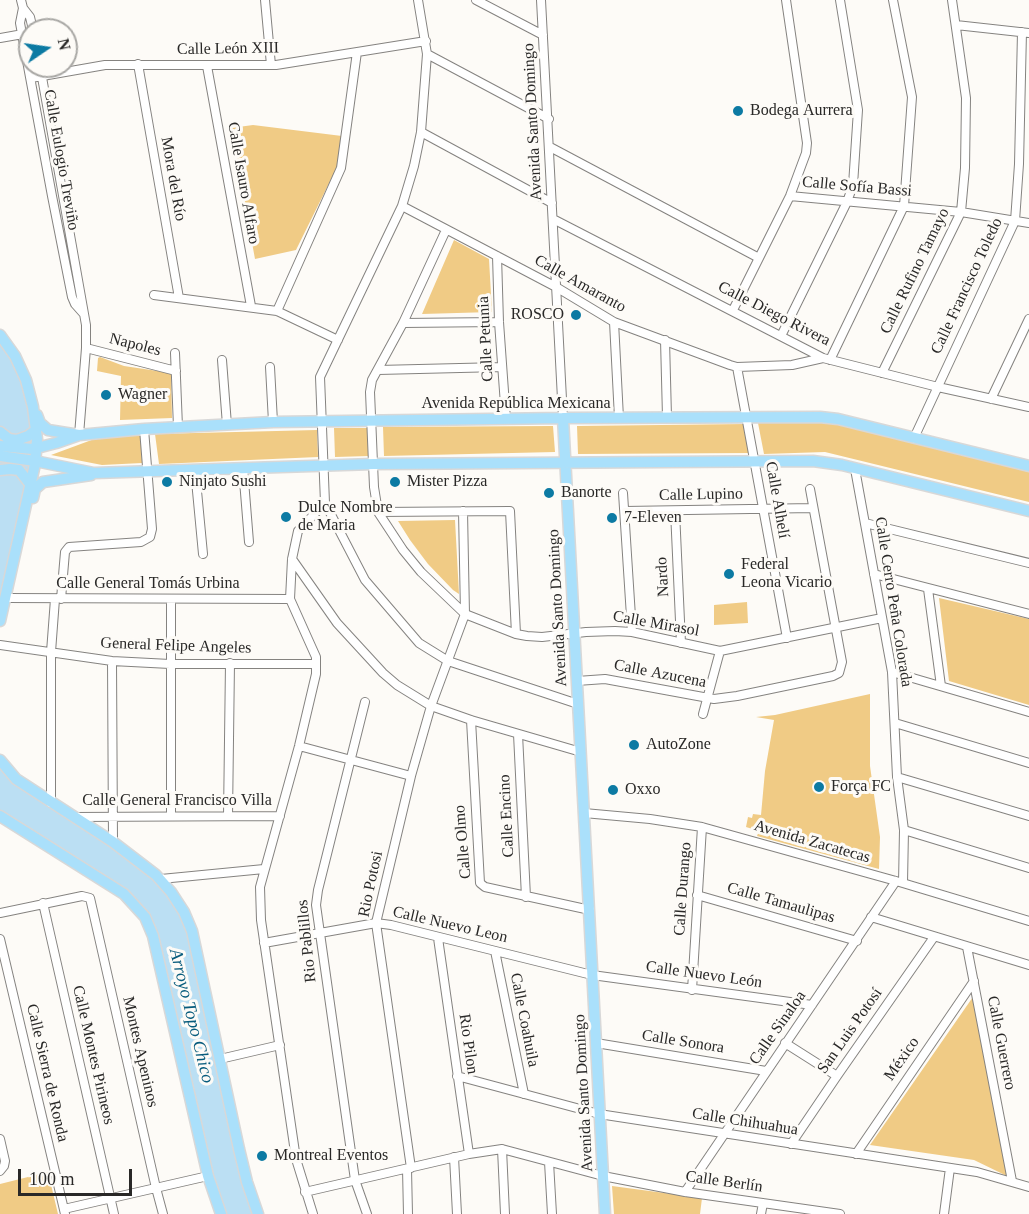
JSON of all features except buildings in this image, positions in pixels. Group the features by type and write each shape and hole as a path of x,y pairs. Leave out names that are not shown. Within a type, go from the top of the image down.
{"main road":[{"path":"0,335 21,367 40,423 45,429 79,435"},
{"path":"0,621 25,514 32,454 33,407"},
{"name":"Avenida República Mexicana","path":"32,454 79,435 273,422 747,417 830,418 1029,466"},
{"name":"Avenida Santo Domingo","path":"564,418 605,1214"},
{"path":"2,444 32,433"},
{"name":"Avenida República Mexicana","path":"2,444 94,473 374,464 821,462 1029,511"},
{"path":"0,470 19,470 29,481"},
{"path":"25,514 38,484 94,473"},
{"path":"0,760 16,779 113,842 161,879 184,912 192,931 247,1182 258,1214"},
{"path":"0,816 124,894 145,917 153,936 208,1176 220,1214"}],"street":[{"path":"265,0 271,65"},
{"path":"418,0 427,54 420,132 414,166 402,206 320,377 325,503 356,565 375,594 419,643 448,661 578,704"},
{"path":"476,0 543,35"},
{"name":"Avenida Santo Domingo","path":"541,0 564,418"},
{"path":"733,310 790,196 807,143 786,0"},
{"path":"781,336 847,202 853,185 858,110 840,0"},
{"path":"826,359 904,206 912,97 893,0"},
{"name":"Calle Rufino Tamayo","path":"882,373 961,212 965,168 966,98 952,0"},
{"name":"Calle Eulogio Treviño","path":"22,4 30,18"},
{"path":"956,25 1025,33"},
{"name":"Calle Francisco Toledo","path":"914,438 1012,232 1015,221 1020,153 1025,33"},
{"path":"0,38 18,35"},
{"name":"Calle León XIII","path":"78,70 138,64 271,65 426,41"},
{"path":"276,311 341,168 357,52"},
{"path":"427,54 549,119"},
{"name":"Mora del Río","path":"138,64 179,298"},
{"name":"Calle Isauro Alfaro","path":"207,66 251,306"},
{"name":"Calle Eulogio Treviño","path":"31,78 72,297 84,314"},
{"name":"Calle Eulogio Treviño","path":"42,78 86,325 79,435"},
{"path":"420,132 552,203"},
{"path":"550,147 759,258"},
{"path":"52,196 64,194"},
{"name":"Calle Sofía Bassi","path":"790,196 961,212 1029,223"},
{"name":"Calle Amaranto","path":"402,206 556,287 614,322 737,367 792,365 826,359"},
{"name":"Calle Diego Rivera","path":"553,219 826,359 938,387 1029,406"},
{"name":"Calle Mirasol","path":"446,230 371,386 375,494 378,512 403,550 415,565 465,614 516,633 542,637 600,630 632,632 720,651 882,618"},
{"name":"Calle Petunia","path":"497,256 498,322 506,419"},
{"path":"154,295 276,311 338,340"},
{"path":"991,399 1029,319"},
{"path":"403,323 498,322"},
{"path":"614,322 619,418"},
{"path":"665,340 667,417"},
{"name":"Napoles","path":"86,348 176,370"},
{"path":"175,353 178,427"},
{"path":"222,360 227,425"},
{"path":"270,367 273,422"},
{"path":"378,370 501,367"},
{"name":"Calle Alhelí","path":"737,367 787,638"},
{"path":"51,802 51,652 65,552 69,547 141,542 150,537 152,529 144,429"},
{"path":"243,468 249,542"},
{"name":"Calle Cerro Peña Colorada","path":"855,469 891,672 897,777 904,830 899,882"},
{"path":"195,470 203,554"},
{"path":"810,489 835,628"},
{"path":"623,493 632,632"},
{"path":"313,1214 296,1159 264,943 260,887 299,747 316,664 312,648 290,599 292,559 298,531 325,503"},
{"name":"Calle Lupino","path":"625,512 813,508"},
{"path":"463,511 465,614"},
{"path":"378,512 510,511 516,633"},
{"name":"Nardo","path":"675,511 681,643"},
{"path":"865,523 1029,563"},
{"path":"292,559 337,623 397,685 431,706 580,752"},
{"path":"874,574 1029,614"},
{"path":"928,589 941,686"},
{"name":"Calle General Tomás Urbina","path":"6,598 290,599"},
{"path":"171,599 171,816"},
{"name":"Rio Potosi","path":"408,1214 409,1168 376,923 411,776 431,706 465,614"},
{"name":"Calle Azucena","path":"577,681 616,680 706,698 737,696 801,683 836,675 841,670 842,662 835,628"},
{"name":"General Felipe Angeles","path":"0,645 112,661 170,664 316,664"},
{"path":"702,714 720,651"},
{"path":"112,661 113,842"},
{"path":"228,816 230,663"},
{"path":"891,672 1029,712"},
{"name":"Rio Pablillos","path":"365,702 316,905 355,1180 367,1214"},
{"name":"Calle Olmo","path":"471,720 480,883 485,887 590,910"},
{"path":"895,723 1029,763"},
{"name":"Calle Encino","path":"518,734 526,897"},
{"path":"299,747 411,776"},
{"path":"897,777 1029,816"},
{"name":"Avenida Zacatecas","path":"584,813 650,819 702,827 1029,921"},
{"name":"Calle General Francisco Villa","path":"73,817 280,816"},
{"name":"Calle Durango","path":"692,990 702,827"},
{"path":"904,830 1029,868"},
{"path":"161,879 264,869"},
{"name":"Calle Sinaloa","path":"685,1192 857,941 871,917 899,882"},
{"name":"Calle Tamaulipas","path":"697,895 857,941"},
{"name":"Montes Apeninos","path":"43,903 88,897 94,914 163,1214"},
{"path":"0,914 43,903"},
{"name":"Calle Montes Pirineos","path":"43,903 114,1214"},
{"path":"871,917 1029,965"},
{"name":"Calle Nuevo Leon","path":"264,943 376,923 592,975"},
{"name":"San Luis Potosí","path":"791,1144 934,937"},
{"name":"Rio Pilon","path":"438,938 469,1154"},
{"name":"Calle Sierra de Ronda","path":"0,939 64,1211"},
{"name":"Calle Guerrero","path":"967,947 1012,1181"},
{"name":"Calle Coahuila","path":"495,951 524,1094"},
{"name":"Calle Nuevo León","path":"592,975 812,1005"},
{"name":"México","path":"856,1154 974,981"},
{"name":"Calle Sonora","path":"596,1043 766,1071"},
{"path":"785,1043 837,1076"},
{"path":"220,1059 280,1046"},
{"name":"Calle Chihuahua","path":"457,1076 599,1114 950,1168 1012,1181 1029,1187"},
{"path":"0,1139 2,1168"},
{"path":"305,1192 454,1157 502,1149 505,1214"},
{"name":"Calle Berlín","path":"502,1149 603,1176 685,1192 840,1214"},
{"path":"454,1157 457,1214"},
{"path":"549,1162 552,1214"},
{"path":"944,1214 950,1168"},
{"path":"64,1211 208,1176"},
{"path":"761,1214 763,1203"}],"shaded area":[{"path":"253,125 342,136 342,157 296,250 255,259 231,128"},
{"path":"454,240 489,259 492,312 422,314"},
{"path":"100,357 124,366 171,373 172,418 120,420 121,376 97,371"},
{"path":"833,422 1029,472 1029,502 825,452 764,454 758,423"},
{"path":"746,424 751,453 578,454 577,426"},
{"path":"553,426 555,452 384,456 383,427"},
{"path":"334,428 367,428 369,456 335,457"},
{"path":"317,430 318,457 159,464 155,434"},
{"path":"141,435 142,463 102,465 51,455 97,438"},
{"path":"455,520 459,594 428,564 398,521"},
{"path":"939,598 1029,619 1029,705 949,681"},
{"path":"747,602 748,623 714,625 714,605"},
{"name":"Força FC","path":"870,694 870,766 880,837 879,869 757,836 759,831 746,827 748,817 752,818 753,814 761,815 765,771 774,720 756,717"},
{"path":"975,994 1009,1177 974,1160 870,1145"},
{"path":"48,1172 58,1214 0,1214 0,1184"},
{"path":"612,1186 702,1198 700,1214 614,1214"}],"water":[{"path":"0,335 15,356 36,430 0,619"},
{"name":"Arroyo Topo Chico","path":"0,760 5,767 156,875 184,912 258,1214 221,1214 153,936 133,902 0,816"}],"place":[{"name":"Bodega Aurrera","path":"738,111"},
{"name":"ROSCO","path":"576,315"},
{"name":"Wagner","path":"106,395"},
{"name":"Ninjato Sushi","path":"167,482"},
{"name":"Mister Pizza","path":"395,482"},
{"name":"Banorte","path":"549,493"},
{"name":"Dulce Nombre de Maria","path":"286,517"},
{"name":"7-Eleven","path":"612,518"},
{"name":"Federal Leona Vicario","path":"729,574"},
{"name":"AutoZone","path":"634,745"},
{"name":"Força FC","path":"819,787"},
{"name":"Oxxo","path":"613,790"},
{"name":"Montreal Eventos","path":"262,1156"}]}
